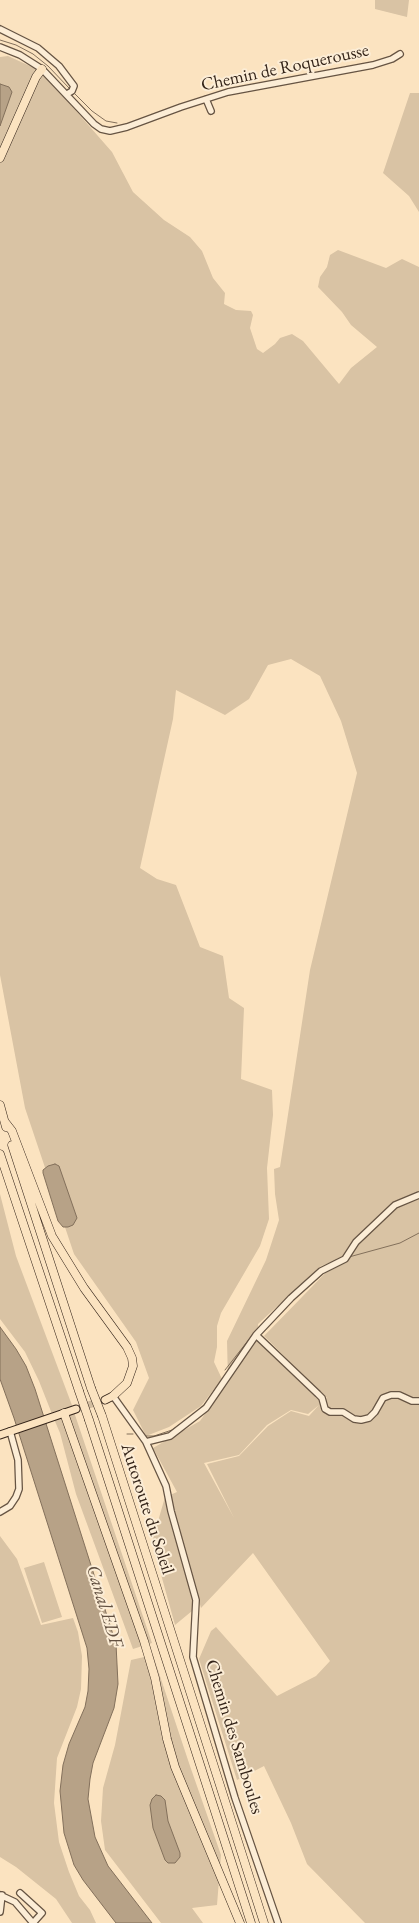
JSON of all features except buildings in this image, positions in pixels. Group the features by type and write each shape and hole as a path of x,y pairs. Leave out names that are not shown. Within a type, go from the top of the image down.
{"highway":[{"path":"0,158 36,77 42,69"},
{"name":"Autoroute du Soleil","path":"0,1105 91,1388 102,1416 264,1923"},
{"path":"5,1122 12,1131 52,1236 84,1288 127,1346 132,1358 133,1366 127,1384 113,1396"},
{"name":"Autoroute du Soleil","path":"0,1154 89,1420 251,1923"},
{"path":"60,1415 144,1641 155,1678 173,1760 240,1923"}],"main road":[{"path":"105,1400 113,1396"},
{"path":"0,1434 76,1409"}],"street":[{"path":"0,29 38,48 59,66 74,86 72,92 67,94"},
{"name":"Chemin de Roquerousse","path":"0,47 20,55 42,69 94,124 101,129 110,131 127,128 206,98 373,65 392,59 400,54"},
{"path":"206,98 211,111"},
{"path":"146,1442 170,1436 206,1408 256,1335 308,1282 321,1271 346,1256 356,1242 394,1205 419,1195"},
{"path":"256,1335 322,1398 325,1409 330,1412 343,1412 354,1419 361,1420 369,1418 383,1398 391,1394 399,1395 412,1401 419,1401"},
{"name":"Chemin des Samboules","path":"113,1396 146,1442 166,1486 171,1511 196,1600 193,1646 196,1669 235,1798 278,1923"},
{"path":"0,1512 10,1506 16,1498 19,1488 18,1460 11,1431"},
{"path":"0,1912 1,1895 15,1902 33,1923 42,1913 20,1892"}],"shaded area":[{"path":"375,0 409,0 407,17 375,9"},
{"path":"8,56 41,71 112,152 133,192 164,220 190,237 202,251 213,278 225,293 224,304 236,310 251,311 253,315 250,328 257,349 263,353 280,338 292,334 303,341 339,384 351,368 377,347 351,325 342,312 318,287 320,277 327,267 330,255 338,250 386,268 402,259 419,267 419,1923 365,1923 307,1864 291,1823 264,1766 237,1780 199,1659 211,1631 216,1627 277,1696 316,1676 330,1661 253,1553 201,1608 170,1495 177,1492 153,1448 200,1421 228,1381 227,1341 266,1260 279,1220 274,1169 280,1167 310,970 357,773 341,721 320,676 291,659 268,665 249,699 225,715 176,690 173,719 140,868 157,879 176,885 200,947 223,956 229,998 244,1008 241,1079 272,1090 273,1115 267,1168 269,1219 260,1246 221,1313 217,1326 217,1347 214,1362 222,1379 201,1406 169,1427 146,1436 133,1410 149,1378 136,1342 74,1254 25,1108 0,975 0,57","holes":["339,1259 264,1336 327,1398 322,1402 259,1340 258,1324 321,1266","319,1405 309,1416 291,1411 268,1426 239,1456 207,1464 234,1518 204,1463 239,1455 267,1425 291,1410 308,1414"]},
{"path":"0,84 9,87 12,92 0,126"},
{"path":"410,93 419,93 419,212 409,196 383,173"},
{"path":"55,1164 59,1166 77,1218 73,1225 68,1227 63,1227 58,1221 43,1173 43,1170 48,1166"},
{"path":"0,1194 16,1256 73,1408 52,1414 25,1352 0,1319"},
{"name":"Canal EDF","path":"0,1327 26,1366 35,1389 116,1644 118,1684 114,1708 93,1763 88,1799 95,1837 108,1866 152,1923 116,1923 83,1880 74,1865 64,1833 60,1791 63,1765 69,1744 85,1707 89,1669 87,1648 0,1379"},
{"path":"74,1412 152,1643 133,1649 76,1494 60,1433 54,1419"},
{"path":"165,1497 193,1597 192,1611 175,1625 152,1542"},
{"path":"0,1536 17,1559 41,1625 73,1618 78,1632 82,1656 81,1689 77,1707 57,1758 54,1803 59,1842 69,1872 79,1896 90,1910 96,1923 72,1923 56,1899 16,1867 0,1857"},
{"path":"44,1562 62,1617 42,1623 24,1568"},
{"path":"153,1655 221,1855 217,1905 192,1908 203,1923 161,1923 105,1850 101,1821 103,1788 115,1745 131,1660"},
{"path":"156,1795 161,1796 165,1800 168,1821 180,1853 180,1857 175,1863 168,1863 165,1860 153,1828 150,1805"}],"waterway":[{"path":"0,40 16,45 33,54 48,66 69,88"},
{"path":"75,94 92,111 106,121 117,123"},
{"path":"349,1257 400,1243 419,1233"},
{"path":"288,1297 319,1269 336,1260"},
{"path":"257,1330 283,1302"},
{"path":"225,1370 254,1333"},
{"path":"193,1415 205,1404 218,1385"},
{"path":"144,1436 154,1436 172,1430 188,1419"},
{"path":"127,1434 133,1434"}],"tunnel":[{"path":"76,1409 101,1401"}]}
